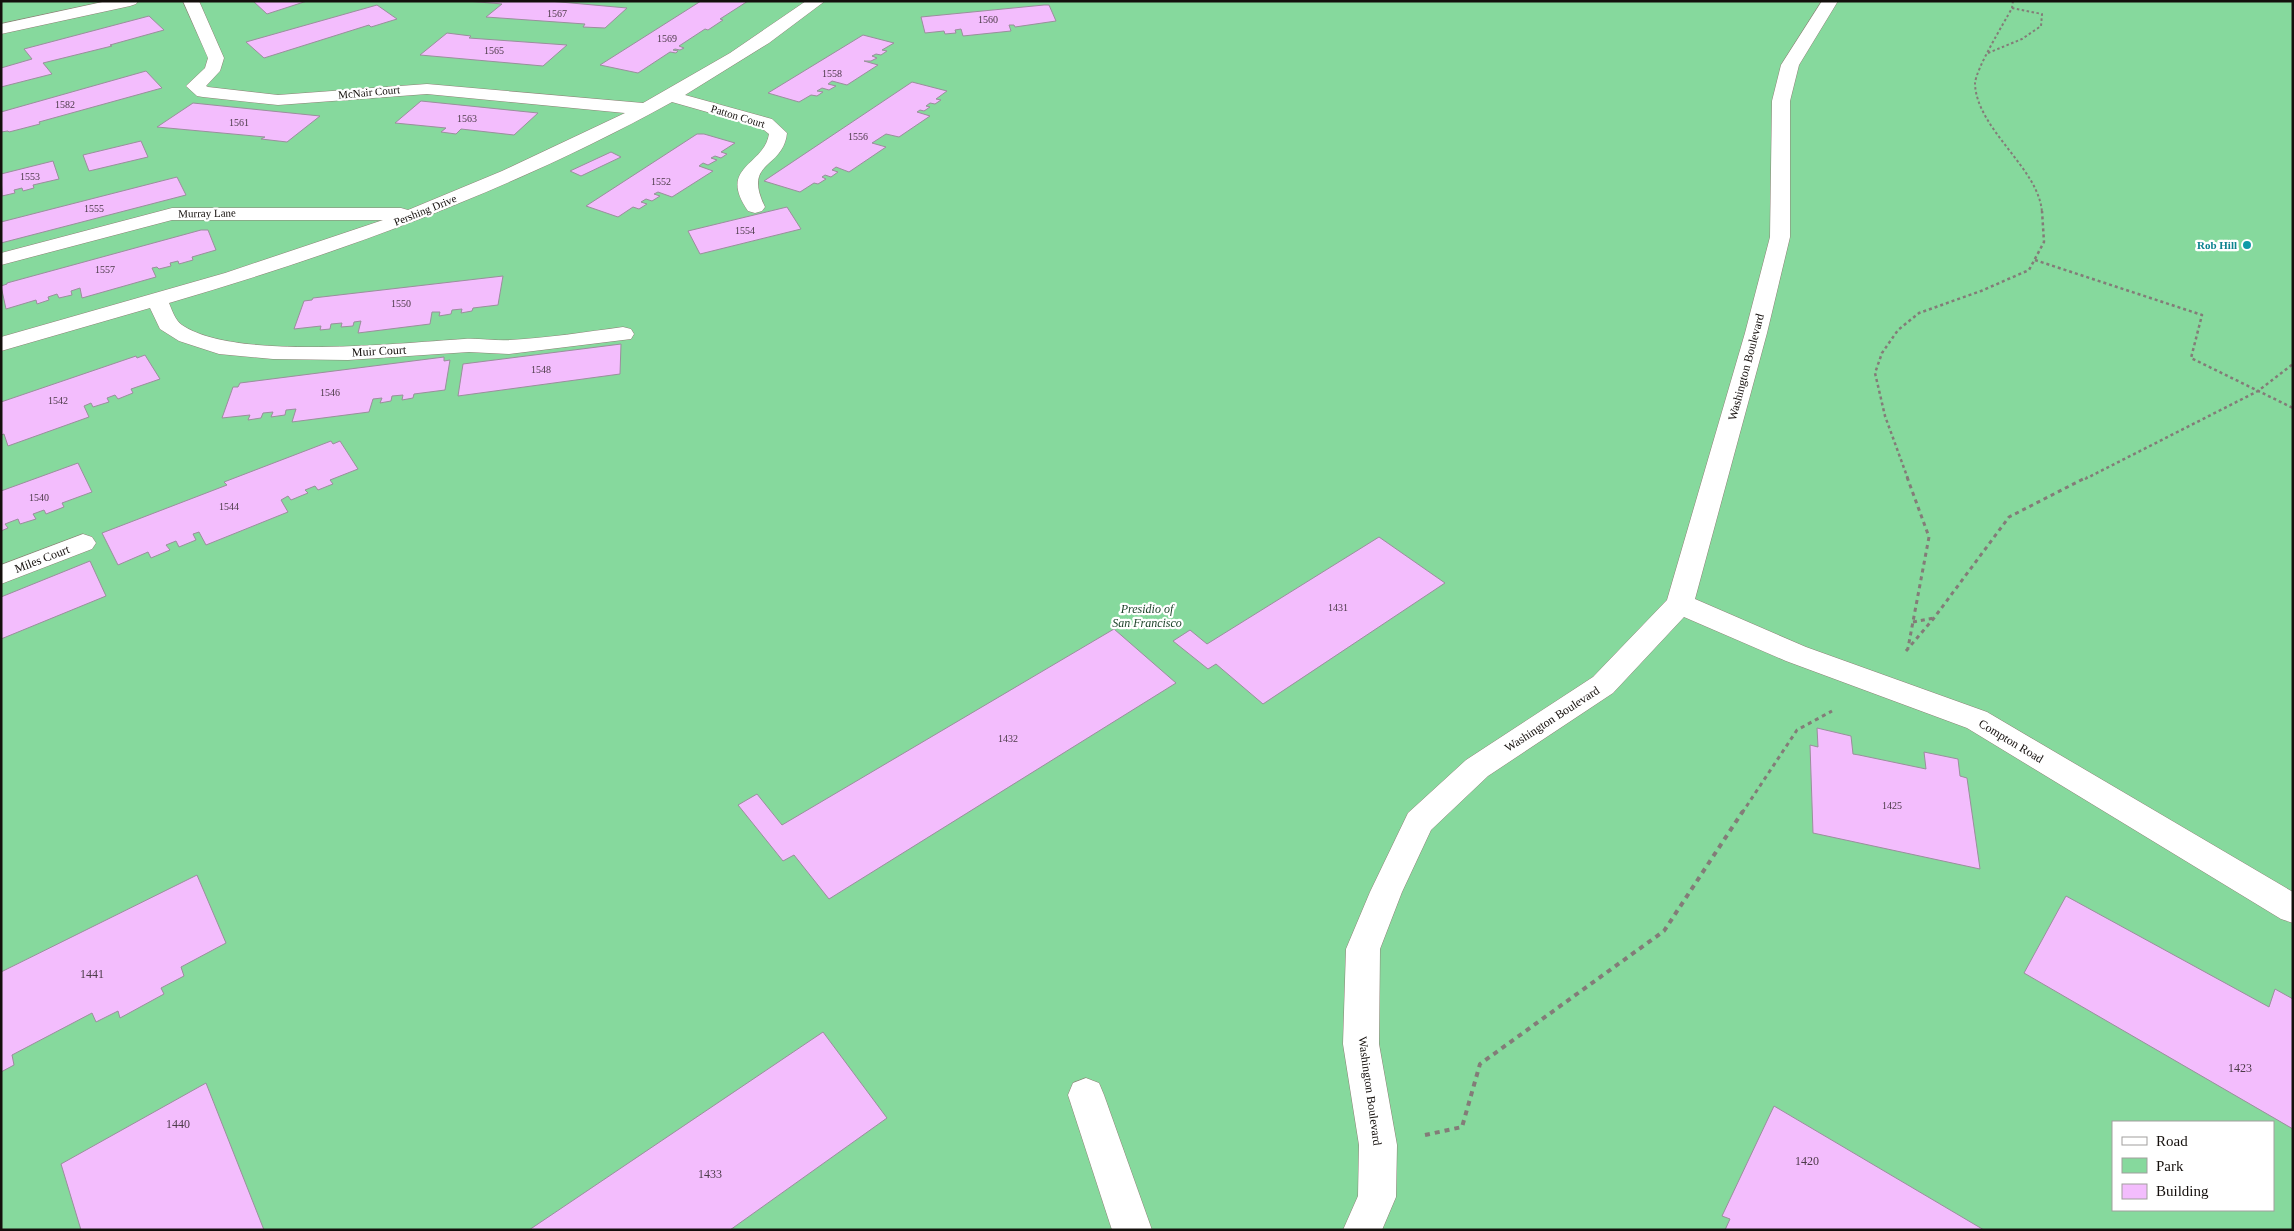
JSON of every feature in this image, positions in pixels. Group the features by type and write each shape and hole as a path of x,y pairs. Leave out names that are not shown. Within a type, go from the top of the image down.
{"street":[{"path":"1,29 130,1"},
{"name":"McNair Court","path":"191,1 216,58 213,70 195,86 204,92 278,100 427,88 645,109"},
{"name":"Pershing Drive","path":"1,344 324,248 418,214 524,168 670,96 754,45 817,1"},
{"name":"Washington Boulevard","path":"1362,1230 1377,1197 1378,1145 1361,1044 1363,949 1386,892 1419,822 1477,768 1603,685 1680,604 1756,333 1780,237 1781,101 1790,65 1830,1"},
{"name":"Patton Court","path":"670,96 766,123 778,133 779,139 774,148 754,169 746,182 747,191 755,207"},
{"name":"Murray Lane","path":"1,259 172,214 418,214"},
{"name":"Muir Court","path":"156,299 168,324 187,336 219,347 273,352 348,353 469,345 517,346 623,334"},
{"name":"Miles Court","path":"1,575 83,543"},
{"name":"Compton Road","path":"1680,604 1796,654 1977,720 2293,910"},
{"path":"1086,1095 1132,1230"}],"path":[{"path":"1908,649 1929,537 1885,416 1875,373 1882,353 1898,330 1919,313 2029,270 2044,242 2042,204 2024,169 1998,136 1980,103 1975,84 1988,53 2012,8 2013,1"},
{"path":"1988,53 2031,35 2041,26 2042,14 2012,8"},
{"path":"2035,260 2202,315 2190,358 2293,408"},
{"path":"1378,1145 1462,1127 1480,1064 1664,931 1796,730 1880,684 1934,618 2009,517 2258,391 2293,364"},
{"path":"1913,622 1934,618"}],"green space":[{"name":"Presidio of San Francisco","path":"1,1 2293,1 2293,1230 1,1230"}],"building":[{"path":"253,1 307,1 267,14"},
{"path":"467,1 549,1 627,8 605,28 583,27 585,24 486,17 502,4"},
{"path":"701,1 748,1 720,19 723,20 708,30 705,29 679,46 684,48 673,50 678,51 676,53 670,52 638,73 600,65"},
{"path":"377,5 397,19 371,27 369,25 264,58 246,42"},
{"path":"1049,5 1056,21 1015,27 1014,25 1009,25 1011,31 963,36 961,29 955,30 956,33 945,34 944,31 925,33 921,17"},
{"path":"149,16 164,30 110,45 112,46 43,63 52,74 1,87 1,68 32,59 24,49"},
{"path":"447,33 471,36 469,38 567,45 543,66 420,55"},
{"path":"863,35 894,43 882,50 887,51 881,55 876,54 872,56 877,58 871,61 864,61 878,65 847,85 832,81 828,84 836,86 829,90 822,88 817,91 823,92 817,96 811,95 799,102 768,93"},
{"path":"146,71 162,88 39,122 40,124 9,132 1,132 1,112"},
{"path":"912,82 947,91 936,99 941,100 935,104 930,103 926,106 930,107 924,111 920,110 917,112 930,116 899,137 886,134 872,143 886,147 849,172 836,167 832,170 838,172 831,177 825,175 822,177 826,179 818,184 814,183 800,192 764,181"},
{"path":"421,101 538,113 514,135 461,129 456,134 441,132 446,128 395,123"},
{"path":"193,103 320,116 287,142 261,139 265,137 157,127"},
{"path":"697,134 704,134 735,143 721,152 727,154 721,158 715,156 711,158 717,160 708,165 703,163 699,166 713,171 672,197 658,192 654,194 660,196 652,201 646,199 641,202 647,204 639,209 633,207 618,217 586,206"},
{"path":"141,141 148,157 89,171 83,155"},
{"path":"611,152 621,157 581,176 570,171"},
{"path":"53,161 59,179 33,185 34,188 23,191 22,188 14,190 15,193 2,196 1,174"},
{"path":"177,177 186,195 1,243 1,222"},
{"path":"787,207 801,229 700,254 688,231"},
{"path":"201,230 208,230 216,250 192,257 193,260 179,264 178,261 170,263 171,266 159,269 157,267 152,268 156,277 82,298 80,288 71,291 72,295 59,298 57,294 48,297 49,300 37,304 36,300 6,309 1,286 7,283"},
{"path":"503,276 498,305 473,308 472,311 461,313 462,309 452,310 451,314 439,316 440,312 432,312 430,324 358,333 361,321 354,322 353,326 341,327 342,323 331,324 330,329 320,330 321,326 294,329 304,301 312,300 313,298"},
{"path":"621,344 620,374 458,396 463,364"},
{"path":"145,355 160,379 131,389 133,393 118,399 115,395 107,398 109,402 93,407 91,403 84,406 89,417 8,446 4,434 1,435 1,402 136,356 137,358"},
{"path":"444,357 444,361 450,360 445,390 414,394 413,398 402,400 403,395 392,396 391,401 380,403 382,398 373,399 369,412 292,422 296,409 286,410 285,415 271,417 273,412 263,413 261,418 248,420 250,415 222,418 233,387 238,387 240,383"},
{"path":"331,441 333,444 340,441 358,469 330,480 333,484 318,490 315,486 305,490 308,493 291,500 288,496 281,500 288,512 206,545 199,532 193,534 196,540 179,547 176,541 166,545 170,550 151,558 148,552 118,565 102,533 227,485 224,482"},
{"path":"78,463 92,492 62,503 64,507 46,514 44,510 33,514 36,519 20,524 18,519 5,524 8,528 1,531 1,491"},
{"path":"1379,537 1445,583 1263,704 1216,664 1208,669 1173,641 1190,630 1207,644"},
{"path":"90,561 106,596 1,639 1,597"},
{"path":"1114,629 1176,683 829,899 794,855 783,861 738,805 757,794 782,825"},
{"path":"1817,728 1851,736 1853,754 1926,769 1924,752 1958,759 1960,776 1967,778 1980,869 1813,833 1810,745 1818,747"},
{"path":"197,875 226,943 181,967 184,976 161,988 164,994 120,1018 118,1011 96,1022 92,1013 12,1055 14,1065 1,1072 1,972"},
{"path":"2066,896 2269,1007 2275,989 2293,999 2293,1129 2024,973"},
{"path":"823,1032 887,1118 730,1230 529,1230"},
{"path":"206,1083 264,1230 81,1230 61,1164"},
{"path":"1774,1106 1984,1230 1725,1230 1730,1219 1722,1216"}],"place":[{"name":"Rob Hill","path":"2247,245"}]}
